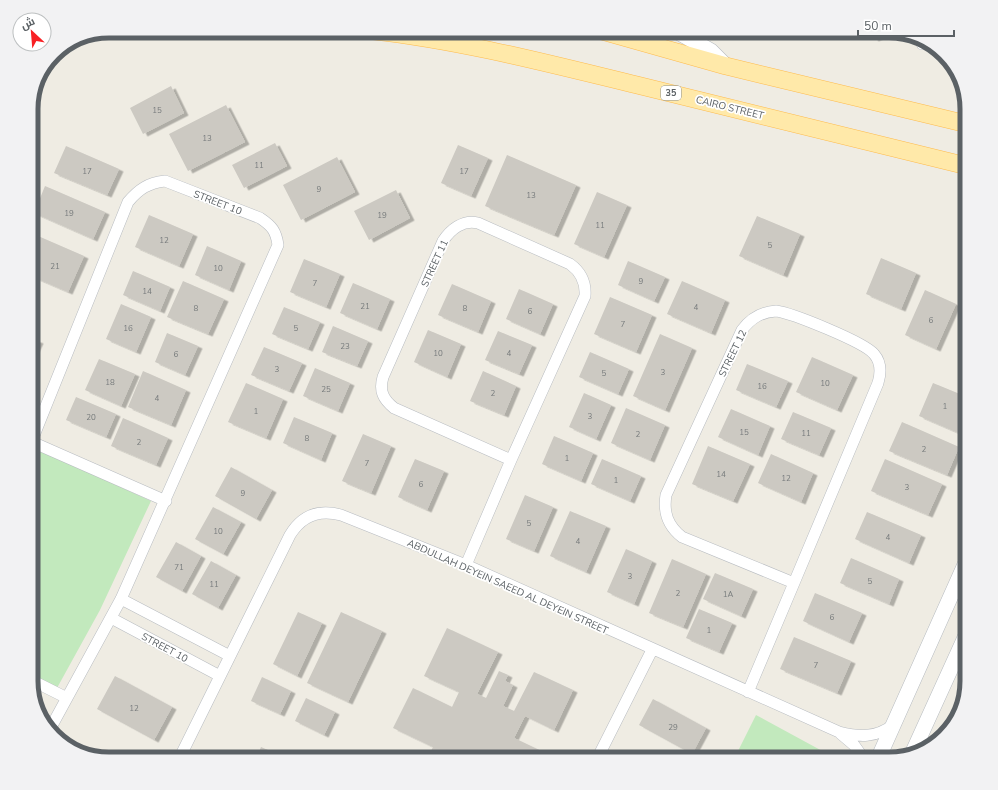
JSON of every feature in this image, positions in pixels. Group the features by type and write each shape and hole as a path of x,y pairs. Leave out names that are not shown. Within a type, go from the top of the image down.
{"main road":[{"name":"CAIRO STREET","path":"428,38 496,51 960,164"},
{"path":"627,38 726,66 960,122"}],"street":[{"path":"688,38 711,51 726,66"},
{"name":"STREET 10","path":"38,426 128,202 137,191 151,183 165,181 260,218 270,224 277,233 278,245 166,501 121,598 53,724"},
{"name":"STREET 11","path":"466,565 511,460 585,296 585,285 579,272 570,264 478,223 466,223 454,229 442,241 383,377 382,393 384,398 394,408 511,460"},
{"name":"STREET 12","path":"748,692 794,583 878,383 880,367 876,357 864,346 783,312 768,312 753,318 742,330 666,495 665,511 671,526 682,537 794,583"},
{"name":"STREET 10","path":"38,446 166,501"},
{"name":"ABDULLAH DEYEIN SAEED AL DEYEIN STREET","path":"182,752 290,534 299,523 311,515 324,512 341,515 466,565 652,650 839,732 853,736 874,735 887,730 894,724"},
{"path":"881,752 960,576"},
{"path":"121,598 230,656"},
{"name":"STREET 10","path":"111,618 220,676"},
{"path":"601,752 652,650"},
{"path":"915,747 960,658"},
{"path":"38,684 67,698"},
{"name":"ABDULLAH DEYEIN SAEED AL DEYEIN STREET","path":"839,732 854,745 859,752"}],"green space":[{"path":"38,449 151,501 100,610 57,688 38,678"},
{"path":"756,715 824,752 738,752"}],"building":[{"path":"171,86 184,113 143,134 130,108"},
{"path":"226,105 245,142 188,171 169,134"},
{"path":"275,143 287,166 244,188 232,165"},
{"path":"458,145 488,158 471,196 441,183"},
{"path":"66,146 119,169 107,195 54,173"},
{"path":"507,155 576,185 554,235 485,206"},
{"path":"337,157 355,192 301,220 283,185"},
{"path":"45,186 105,212 93,239 38,215 38,203"},
{"path":"396,190 410,218 369,240 354,211"},
{"path":"597,192 627,205 604,257 574,244"},
{"path":"149,215 193,234 179,266 135,247"},
{"path":"757,216 800,234 783,275 739,256"},
{"path":"38,236 84,256 68,292 38,279"},
{"path":"207,246 241,261 229,290 195,275"},
{"path":"881,258 916,273 901,309 866,294"},
{"path":"304,259 340,274 326,307 290,292"},
{"path":"628,261 665,277 654,301 618,285"},
{"path":"133,271 170,287 160,311 123,295"},
{"path":"183,281 224,299 208,334 167,317"},
{"path":"682,281 725,300 711,333 667,314"},
{"path":"353,283 390,299 377,329 340,313"},
{"path":"452,284 491,301 478,332 438,315"},
{"path":"519,289 553,304 540,334 506,319"},
{"path":"925,290 956,304 936,349 905,335"},
{"path":"610,297 652,315 636,352 594,334"},
{"path":"121,304 151,317 136,352 106,339"},
{"path":"284,307 320,322 308,349 272,334"},
{"path":"333,326 368,341 357,366 322,352"},
{"path":"428,330 461,344 447,377 414,362"},
{"path":"498,331 532,345 519,374 485,360"},
{"path":"167,333 198,346 185,375 155,362"},
{"path":"660,334 692,348 665,410 633,396"},
{"path":"264,347 302,363 289,391 251,375"},
{"path":"590,352 629,369 618,394 579,377"},
{"path":"812,357 853,375 837,410 796,392"},
{"path":"99,359 135,374 121,406 85,390"},
{"path":"747,364 788,381 776,407 736,390"},
{"path":"315,368 350,383 338,411 303,396"},
{"path":"143,371 186,390 171,425 128,407"},
{"path":"483,371 516,386 504,415 470,401"},
{"path":"246,383 283,399 266,438 228,422"},
{"path":"933,383 960,394 960,434 919,416"},
{"path":"584,393 611,405 596,439 569,427"},
{"path":"76,397 116,414 106,437 66,420"},
{"path":"626,408 665,425 650,460 611,443"},
{"path":"731,409 770,426 758,455 718,437"},
{"path":"793,412 831,428 819,455 781,439"},
{"path":"294,417 332,433 321,460 283,443"},
{"path":"123,418 168,438 156,465 111,446"},
{"path":"902,422 959,447 947,475 889,451"},
{"path":"363,434 391,446 371,493 342,481"},
{"path":"554,436 593,453 581,481 542,464"},
{"path":"708,446 750,464 733,501 692,484"},
{"path":"771,454 813,473 801,502 758,483"},
{"path":"415,459 444,471 427,510 398,497"},
{"path":"602,459 641,476 630,501 591,484"},
{"path":"885,459 942,484 928,515 871,491"},
{"path":"231,467 272,490 256,519 215,496"},
{"path":"525,495 553,507 534,551 506,539"},
{"path":"213,507 241,522 223,554 195,539"},
{"path":"570,511 606,526 586,572 550,556"},
{"path":"867,512 921,535 909,563 855,539"},
{"path":"176,542 201,556 182,591 156,577"},
{"path":"626,549 652,561 634,604 607,592"},
{"path":"851,558 899,579 889,604 840,583"},
{"path":"672,559 706,574 683,627 649,613"},
{"path":"211,561 236,575 218,608 192,594"},
{"path":"715,573 753,589 741,616 703,599"},
{"path":"815,593 862,613 849,642 803,621"},
{"path":"699,609 732,623 719,652 686,638"},
{"path":"298,612 322,623 297,676 273,664"},
{"path":"341,612 382,631 348,702 307,683"},
{"path":"447,628 498,652 477,694 486,698 499,671 508,675 505,681 513,685 503,706 514,711 534,672 573,690 554,730 525,716 514,738 543,752 430,752 433,747 393,728 413,688 452,707 459,692 424,676"},
{"path":"794,637 851,661 837,693 780,669"},
{"path":"115,676 172,707 154,740 97,709"},
{"path":"262,677 291,691 280,714 251,701"},
{"path":"306,698 335,712 324,735 295,721"},
{"path":"653,699 706,728 693,752 688,752 639,725"},
{"path":"261,747 273,752 259,752"}]}
